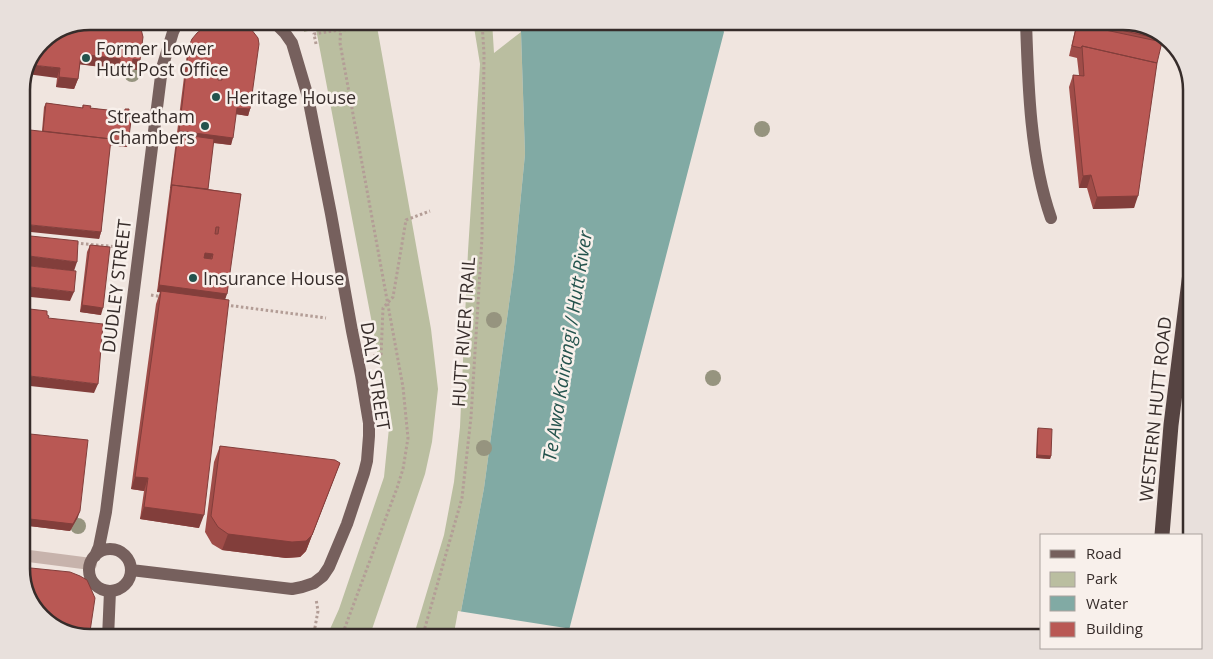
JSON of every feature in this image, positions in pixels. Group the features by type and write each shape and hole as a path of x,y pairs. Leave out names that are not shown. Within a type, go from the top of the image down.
{"highway":[{"name":"WESTERN HUTT ROAD","path":"1162,534 1171,425 1183,329"}],"main road":[{"name":"DUDLEY STREET","path":"93,560 99,547 106,512 162,68 174,30"},
{"name":"DALY STREET","path":"131,570 292,589 302,588 314,583 323,576 329,567 347,524 364,473 369,423 361,374 310,106 292,43 282,30"},
{"path":"1026,30 1035,148 1040,177 1051,218"},
{"path":"107,550 116,550 127,558 131,570 130,578 118,590 102,589 95,584 90,574 93,560 99,553 107,550"},
{"path":"108,629 110,591"}],"street":[{"path":"30,556 93,560"}],"path":[{"path":"316,44 314,34 340,30 340,43 403,388 408,438 398,488 344,629"},
{"name":"HUTT RIVER TRAIL","path":"425,629 462,498 471,417 482,238 484,54 483,30"},
{"path":"373,348 376,357 381,356 383,308 393,297 406,220 430,211"},
{"path":"70,242 118,247"},
{"path":"151,295 170,298"},
{"path":"219,304 326,318"},
{"path":"315,629 317,619"}],"green space":[{"path":"316,30 378,30 431,329 438,389 432,442 425,474 372,629 330,629 339,609 384,477 390,418"},
{"path":"474,30 493,30 494,53 521,32 525,154 514,267 484,488 458,629 416,629 444,535 454,482 460,427 468,251 480,64"}],"water":[{"name":"Te Awa Kairangi / Hutt River","path":"521,30 723,30 724,32 569,629 458,629 484,488 514,267 525,154"}],"pier":[{"path":"458,611 572,629 455,629"}],"building":[{"name":"Former Lower Hutt Post Office","path":"90,30 141,30 143,37 140,60 133,59 132,67 120,65 120,59 81,54 78,79 59,77 60,68 35,65 42,53 60,38 71,33"},
{"path":"201,30 252,30 258,38 259,44 250,109 237,108 233,138 179,131 189,46","holes":["217,67 229,68 228,75 223,74 222,80 218,80 218,74 216,74"]},
{"path":"1076,30 1105,30 1157,41 1162,44 1157,63 1082,46 1081,48 1072,46"},
{"path":"1121,30 1139,32 1152,37"},
{"path":"1082,46 1157,63 1138,196 1097,197 1091,175 1083,176 1073,75 1084,76"},
{"path":"46,103 83,108 83,105 91,106 90,108 125,112 125,109 129,109 129,112 132,113 128,144 111,142 111,139 43,131"},
{"path":"30,130 111,139 101,232 30,225"},
{"path":"178,134 214,139 208,189 172,185 171,188"},
{"path":"172,185 241,194 227,294 159,285","holes":["216,227 219,227 218,234 215,234","205,253 213,254 212,259 204,258"]},
{"path":"30,236 78,241 77,262 30,256"},
{"path":"90,245 110,247 103,308 82,305"},
{"path":"30,266 76,271 74,292 30,287"},
{"path":"161,291 229,300 204,515 144,507 148,478 135,477"},
{"path":"30,309 47,311 48,318 103,324 98,384 30,376"},
{"path":"1038,428 1052,429 1051,456 1037,455"},
{"path":"30,434 88,440 80,511 73,524 30,519"},
{"path":"220,446 335,460 340,463 312,535 306,541 292,542 228,534 218,527 211,516"},
{"path":"30,568 70,572 80,576 87,580 95,598 90,629 74,627 63,623 45,609 36,596 31,581"}],"place":[{"name":"Former Lower Hutt Post Office","path":"86,58"},
{"name":"Heritage House","path":"216,97"},
{"name":"Streatham Chambers","path":"205,126"},
{"name":"Insurance House","path":"193,278"}]}
